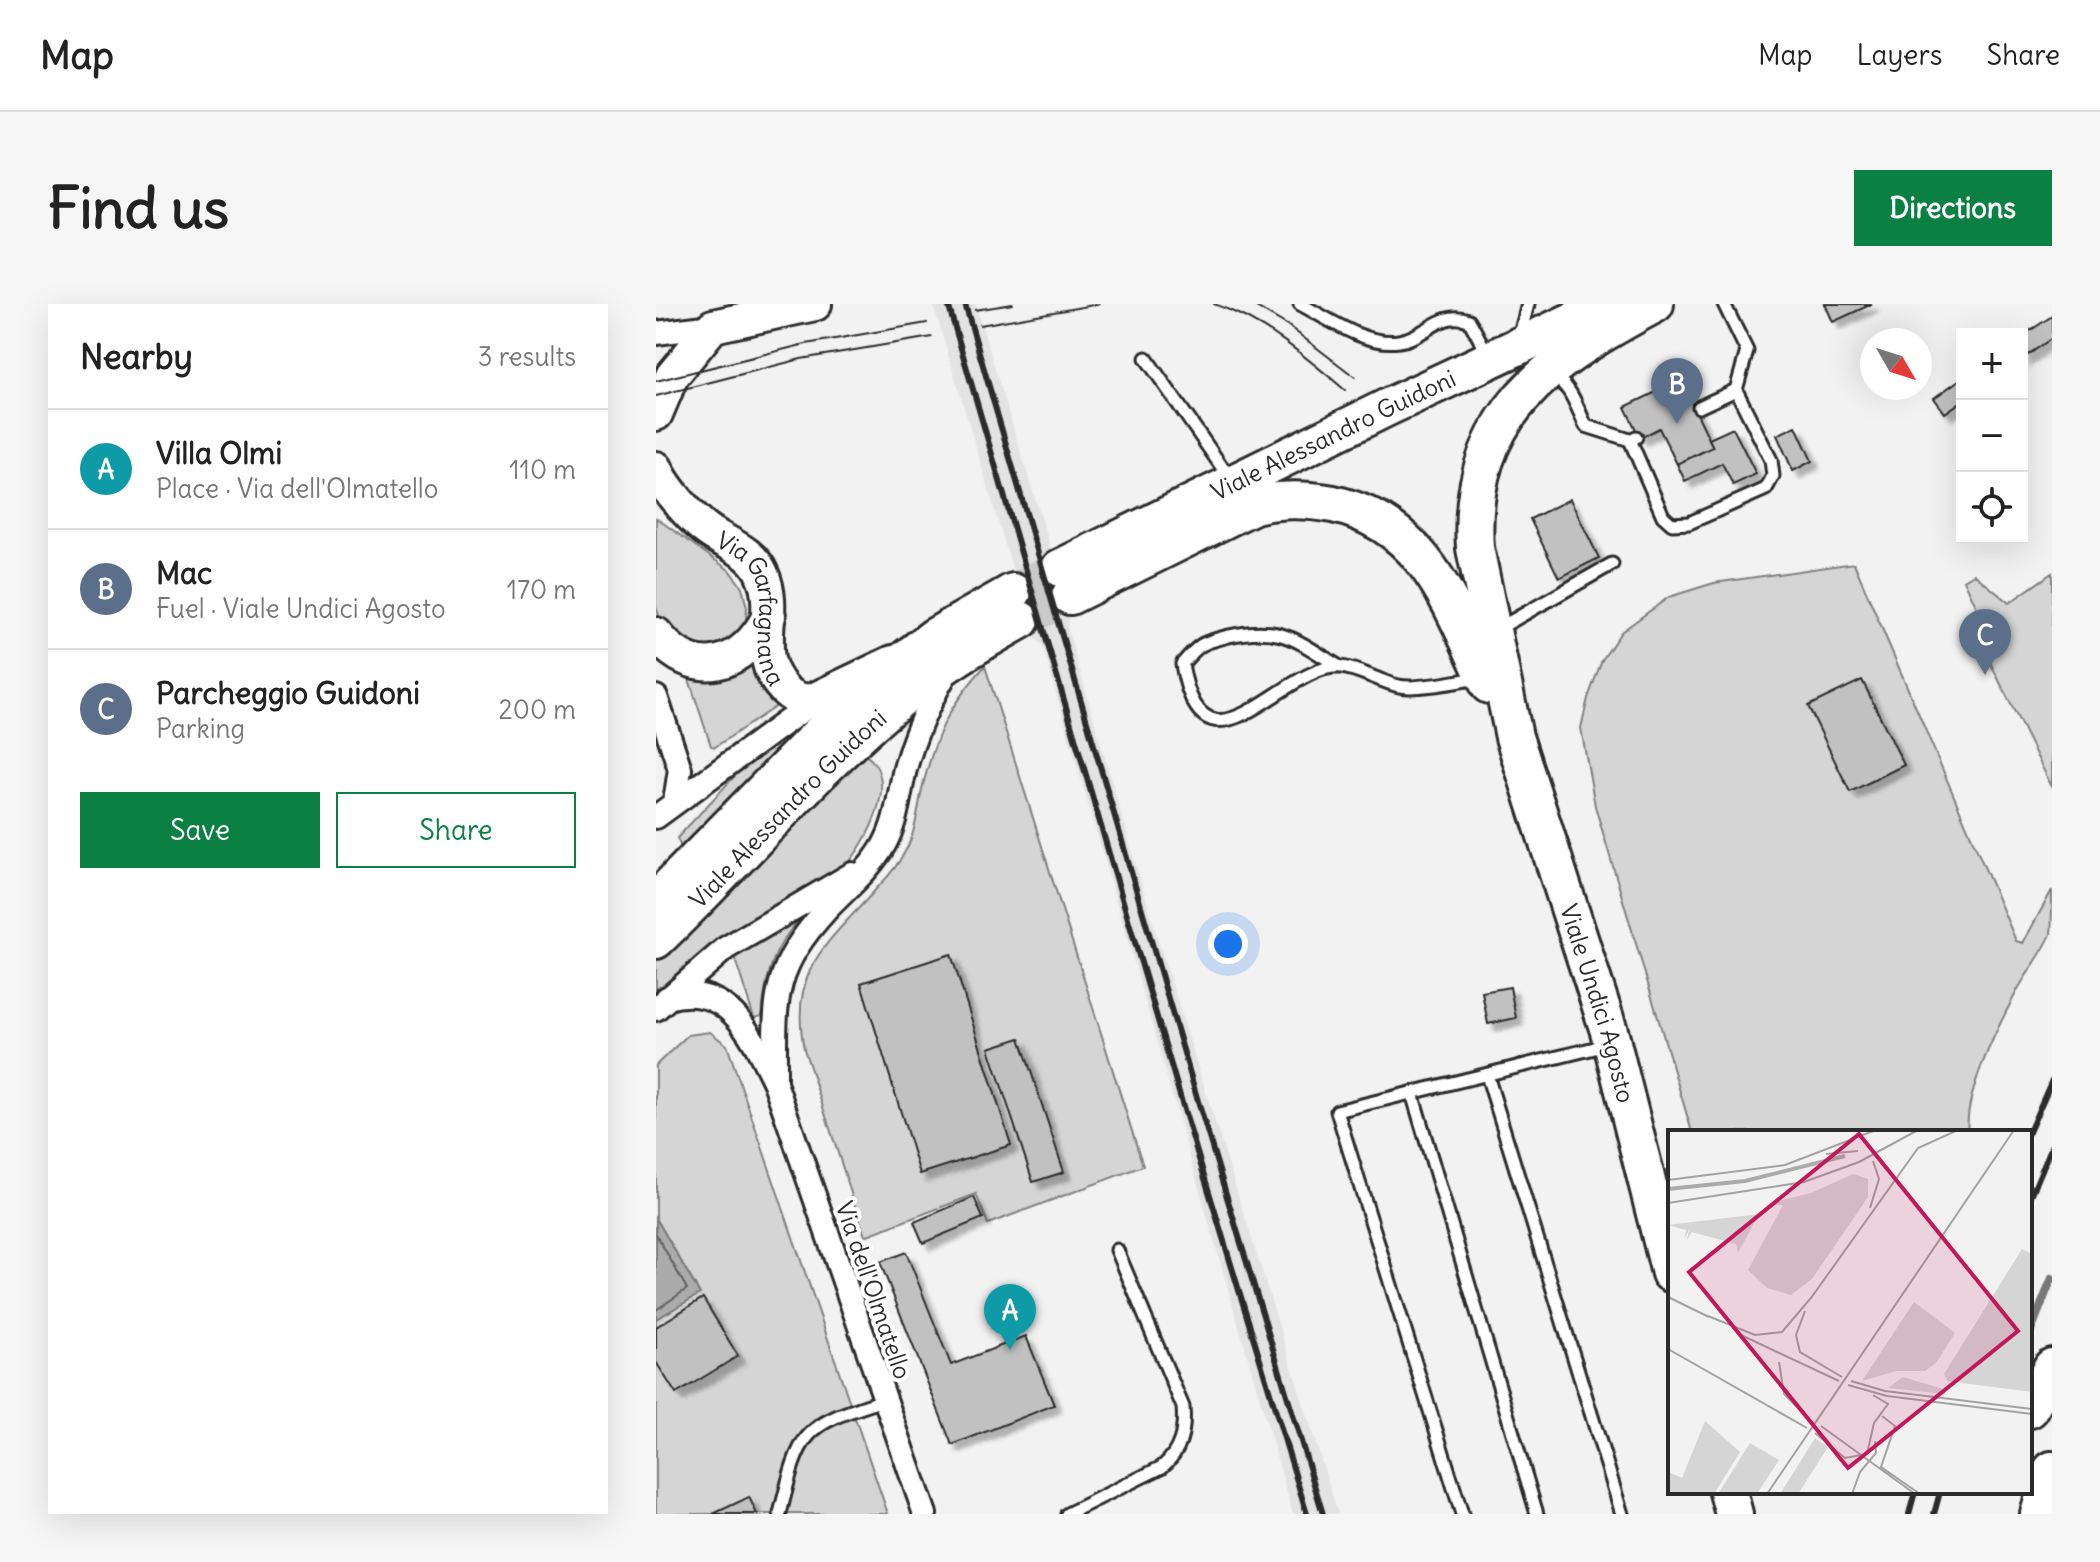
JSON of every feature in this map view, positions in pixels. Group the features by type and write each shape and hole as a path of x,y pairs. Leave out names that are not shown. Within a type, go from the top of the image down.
{"main road":[{"name":"Viale Alessandro Guidoni","path":"1065,582 1238,497 1503,352 1609,304"},
{"name":"Viale Undici Agosto","path":"1655,304 1552,367 1531,388 1492,440 1475,494 1475,548 1514,737 1614,1053 1668,1265"},
{"name":"Viale Undici Agosto","path":"1238,497 1309,500 1344,507 1387,525 1411,546 1435,576 1514,737"},
{"name":"Viale Alessandro Guidoni","path":"656,900 831,722 911,654 934,637 1017,606 862,732 656,940"},
{"path":"1614,1053 1668,1213"},
{"path":"2032,1405 2052,1367"},
{"path":"2039,1514 2052,1470"},
{"path":"1729,1494 1734,1514"}],"street":[{"path":"656,333 713,326 815,304"},
{"path":"656,414 672,376 713,326"},
{"name":"Via Garfagnana","path":"656,468 704,528 749,555 756,564 766,585 768,659 777,679 799,700 807,701 821,696"},
{"path":"656,504 704,528"},
{"path":"656,634 679,657 699,664 712,664 748,646 769,616"},
{"name":"Viale Alessandro Guidoni","path":"881,849 891,828 917,729 932,697 962,653"},
{"name":"Viale Alessandro Guidoni","path":"656,817 821,696 911,654"},
{"path":"656,697 680,769 675,802"},
{"path":"662,1003 726,948 849,875 881,849"},
{"name":"Via dell'Olmatello","path":"775,1083 776,1004 784,970 797,945 881,849"},
{"name":"Via dell'Olmatello","path":"662,1003 686,993 699,995 729,1009 759,1051 775,1083 925,1514"}],"lane":[{"path":"1300,304 1370,339 1397,342 1410,339 1440,321 1457,316 1469,320 1503,352 1528,304"},
{"path":"1531,388 1543,380 1559,379 1586,426 1634,438 1663,516 1672,524 1689,523 1766,489 1773,476 1771,460 1736,390 1747,351 1724,304"},
{"path":"1146,358 1238,497"},
{"path":"1699,407 1736,390"},
{"path":"1492,633 1612,564"},
{"path":"1340,667 1306,675 1246,714 1231,720 1211,718 1193,705 1186,689 1182,664 1200,643 1268,630 1294,639 1340,667 1402,687 1485,677"},
{"path":"1462,1514 1337,1111 1487,1075 1614,1053"},
{"path":"1487,1075 1622,1514"},
{"path":"1412,1093 1537,1514"},
{"path":"1067,1514 1162,1467 1178,1449 1184,1425 1183,1407 1117,1250"},
{"path":"780,1514 793,1459 810,1433 839,1414 884,1400"}],"shaded area":[{"path":"933,304 975,304 1070,611 1067,627 1156,933 1338,1514 1293,1514 1042,644 1033,638"},
{"path":"656,518 729,570 742,587 747,608 745,628 735,640 700,654 665,631 656,607"},
{"path":"1854,563 2016,941 2023,943 2052,890 2051,934 2020,986 1983,1061 1971,1100 1968,1130 1691,1130 1595,806 1581,728 1602,660 1621,632 1669,597 1714,583"},
{"path":"2052,573 2052,787 1973,628 1983,621 1964,580 1974,574 2009,603"},
{"path":"752,660 755,679 775,707 715,747 711,746 687,673"},
{"path":"985,666 1143,1166 988,1224 976,1194 865,1236 804,1049 802,997 807,976 829,941 890,874 904,853 913,834 932,752 944,723 961,695"},
{"path":"811,721 682,850 677,838 746,764"},
{"path":"862,753 874,763 880,777 881,793 871,827 844,868 656,995 656,960 702,918"},
{"path":"815,903 792,928 776,954 767,982 762,1016 754,1018 733,953"},
{"path":"710,1032 727,1045 888,1514 656,1514 656,1065 688,1035"}],"water":[{"path":"656,1218 700,1294 656,1319"}],"building":[{"path":"1825,304 1872,304 1833,322"},
{"path":"2052,316 2052,338 2028,355 2028,332"},
{"path":"1681,380 1713,447 1677,464 1659,428 1640,438 1625,407"},
{"path":"1956,382 1956,405 1945,413 1934,398"},
{"path":"1796,426 1812,461 1793,471 1777,435"},
{"path":"1733,428 1756,474 1733,485 1722,463 1685,481 1677,464 1713,447 1709,439"},
{"path":"1570,499 1599,558 1559,578 1530,519"},
{"path":"1862,680 1904,765 1850,792 1808,706"},
{"path":"951,954 1011,1145 920,1174 861,983"},
{"path":"1510,987 1516,1018 1488,1024 1482,992"},
{"path":"1020,1038 1064,1172 1033,1182 989,1048"},
{"path":"974,1197 983,1218 923,1243 914,1222"},
{"path":"906,1252 951,1365 1026,1336 1054,1405 952,1445 880,1262"},
{"path":"703,1298 738,1356 676,1394 656,1362 656,1327"},
{"path":"749,1497 757,1514 713,1514"}],"waterway":[{"path":"2032,1328 2052,1278"}],"tunnel":[{"path":"1013,592 1060,568"},
{"path":"1021,620 1070,596"}],"tram line":[{"path":"975,310 1013,304"},
{"path":"980,325 1099,304"},
{"path":"1214,304 1267,330 1345,390"},
{"path":"1251,304 1287,325 1355,377"},
{"path":"656,381 806,344 927,323"},
{"path":"656,396 801,359 932,337"}],"railway":[{"path":"948,304 1185,1113 1307,1514"},
{"path":"965,304 1200,1108 1323,1514"},
{"path":"2030,1130 2052,1080"},
{"path":"2032,1193 2052,1146"},
{"path":"1909,1514 1914,1494"},
{"path":"1934,1514 1939,1494"}],"place":[{"name":"Mac","path":"1677,424"},
{"name":"Parcheggio Guidoni","path":"1985,675"},
{"name":"Villa Olmi","path":"1010,1350"}]}
